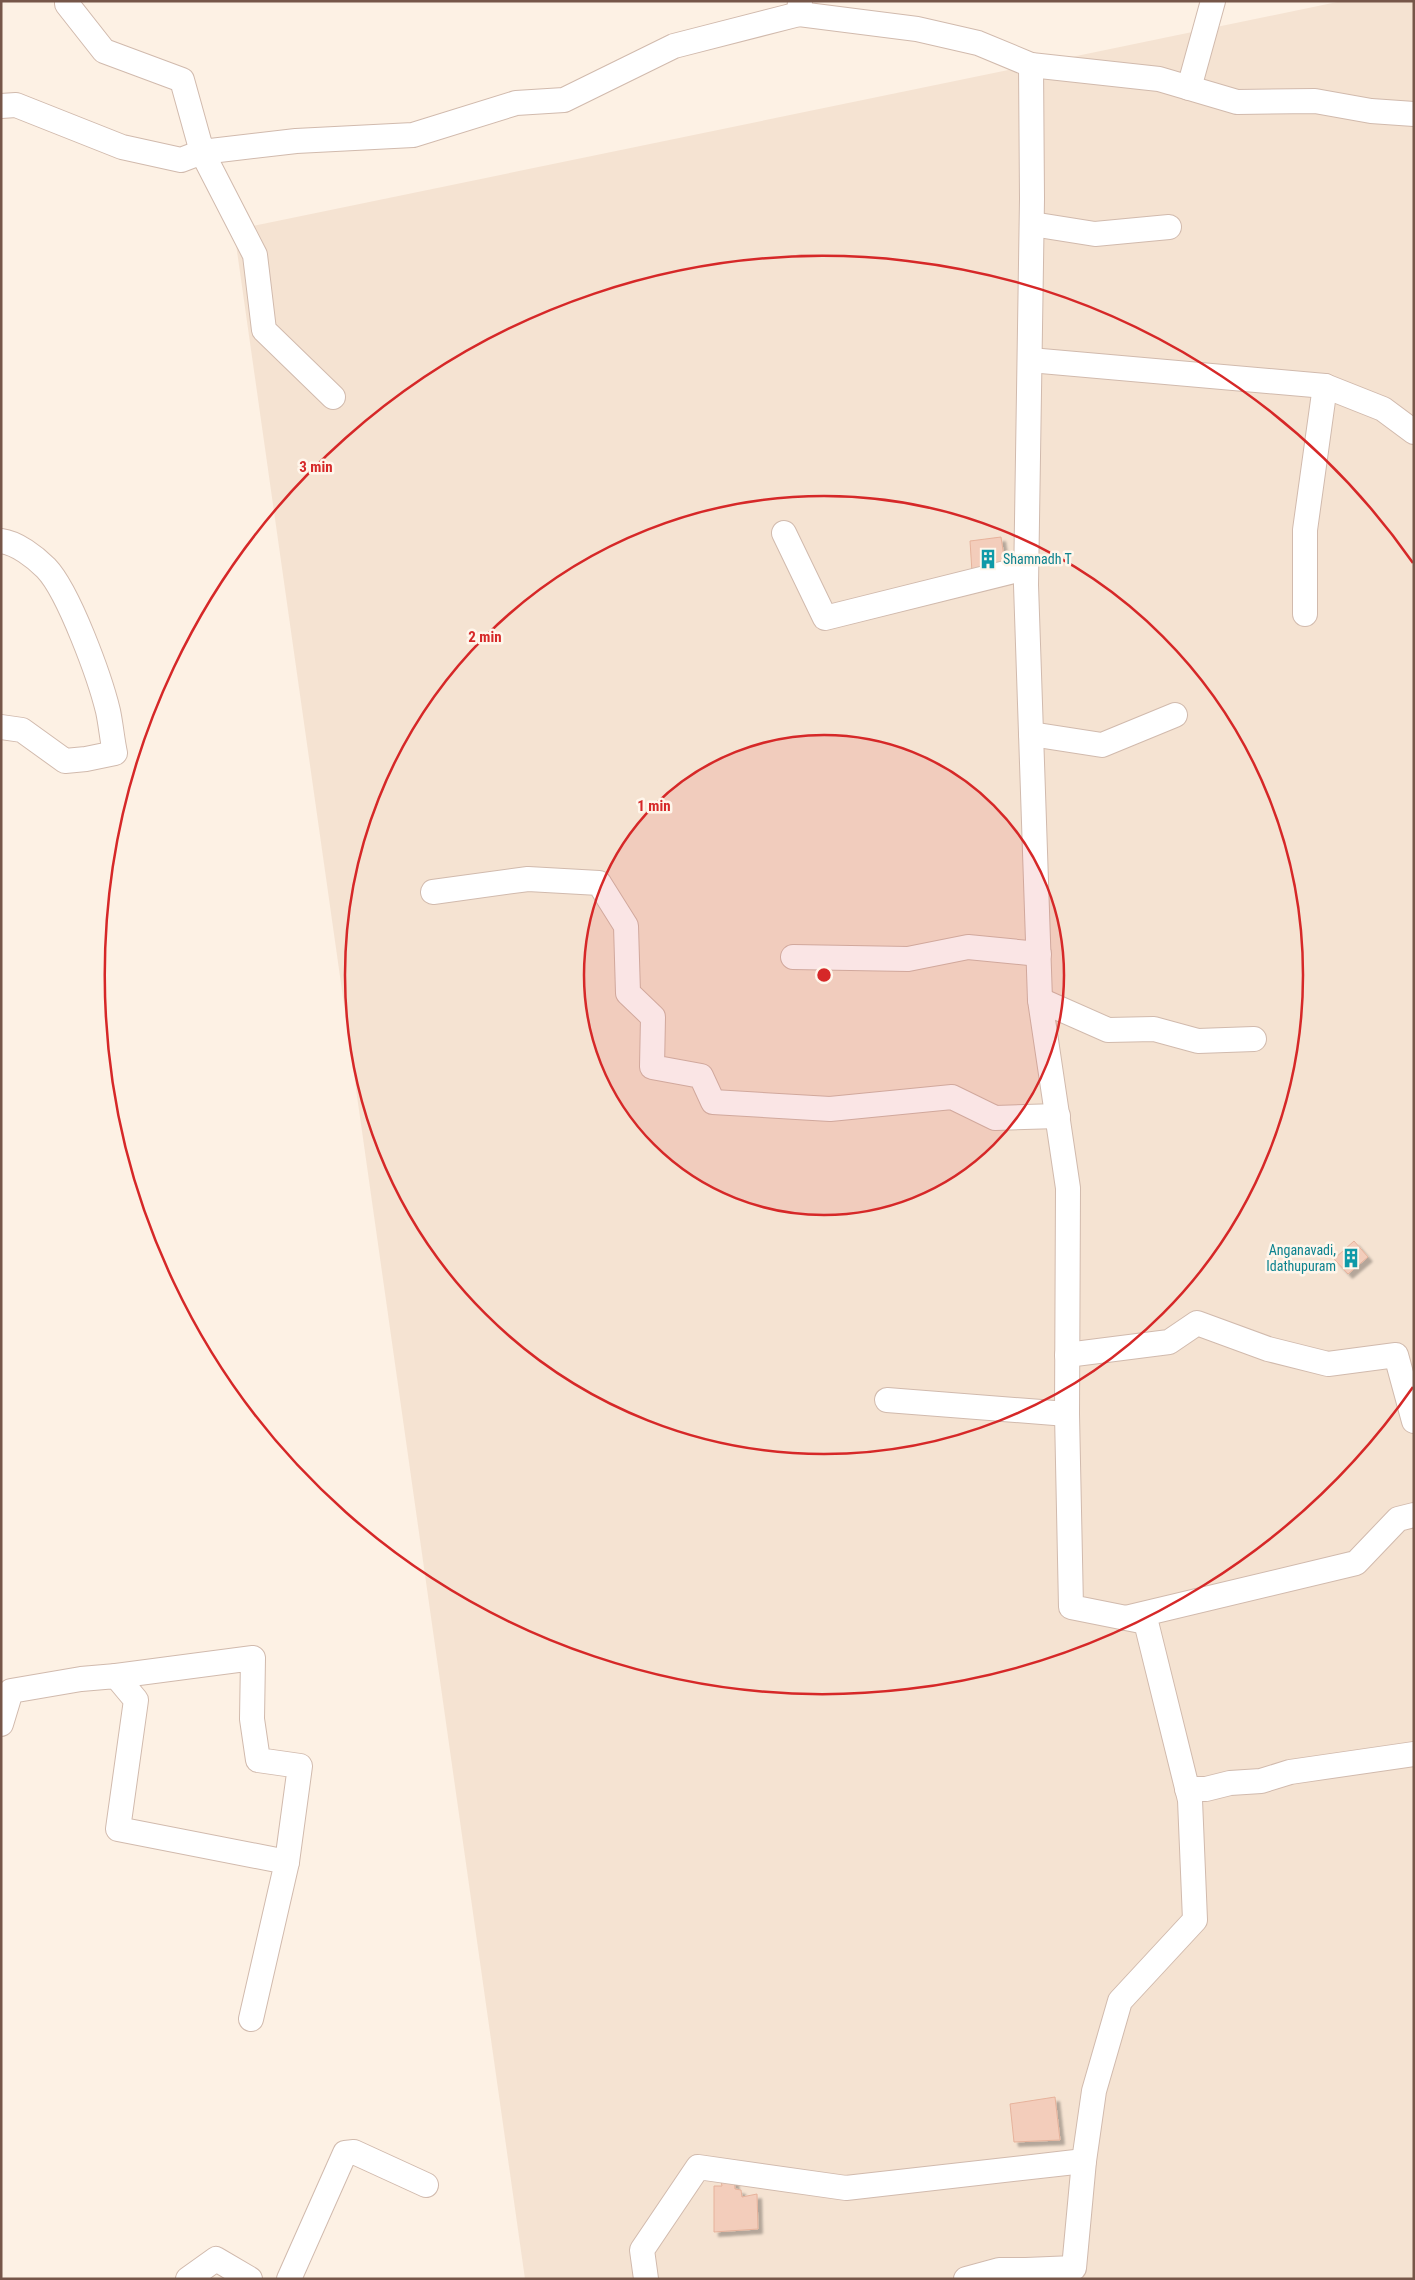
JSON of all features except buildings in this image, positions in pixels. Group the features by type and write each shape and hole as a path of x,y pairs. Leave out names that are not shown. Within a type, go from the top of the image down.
{"street":[{"path":"67,1 67,4 104,51 182,80 202,152 255,255 264,330 333,397"},
{"path":"1189,88 1213,1"},
{"path":"1,106 16,105 130,148 181,160 202,152 296,141 412,135 516,102 564,100 674,46 799,8 918,28 978,43 1031,65 1160,79 1237,102 1315,101 1372,111 1414,114"},
{"path":"966,2279 999,2270 1024,2274 1074,2268 1084,2161 1094,2091 1120,2000 1195,1920 1190,1800 1146,1622 1071,1607 1067,1414 1068,1188 1040,1000 1026,568 1032,224 1031,65"},
{"path":"1032,224 1095,234 1169,227"},
{"path":"1030,360 1325,386 1383,409 1414,432"},
{"path":"1306,614 1305,530 1325,386"},
{"path":"784,533 825,618 1026,568"},
{"path":"1,541 12,542 46,569 62,592 90,655 108,711 114,753 65,761 22,730 1,727"},
{"path":"1031,734 1102,745 1175,715"},
{"path":"433,892 528,878 599,883 626,926 628,994 653,1017 652,1067 701,1076 713,1102 830,1109 952,1097 995,1118 1058,1116"},
{"path":"793,957 908,959 968,947 1038,954"},
{"path":"1040,1000 1108,1030 1154,1029 1198,1041 1254,1039"},
{"path":"1067,1355 1169,1342 1197,1323 1268,1350 1328,1364 1396,1355 1414,1421"},
{"path":"887,1400 1067,1414"},
{"path":"1124,1618 1356,1562 1398,1519 1414,1515"},
{"path":"1,1724 11,1692 81,1679 252,1658 252,1719 258,1760 300,1766 287,1862 251,2019"},
{"path":"116,1676 136,1700 118,1829 287,1862"},
{"path":"1187,1789 1206,1789 1230,1783 1261,1781 1290,1772 1414,1754"},
{"path":"289,2279 345,2153 354,2152 426,2185"},
{"path":"646,2279 642,2250 698,2167 846,2188 1084,2161"},
{"path":"188,2279 216,2259 250,2279"}],"shaded area":[{"path":"1342,1 1414,1 1414,2279 525,2279 234,230"}],"place":[{"name":"Shamnadh T","path":"988,559"},
{"name":"Anganavadi, Idathupuram","path":"1351,1258"}]}
